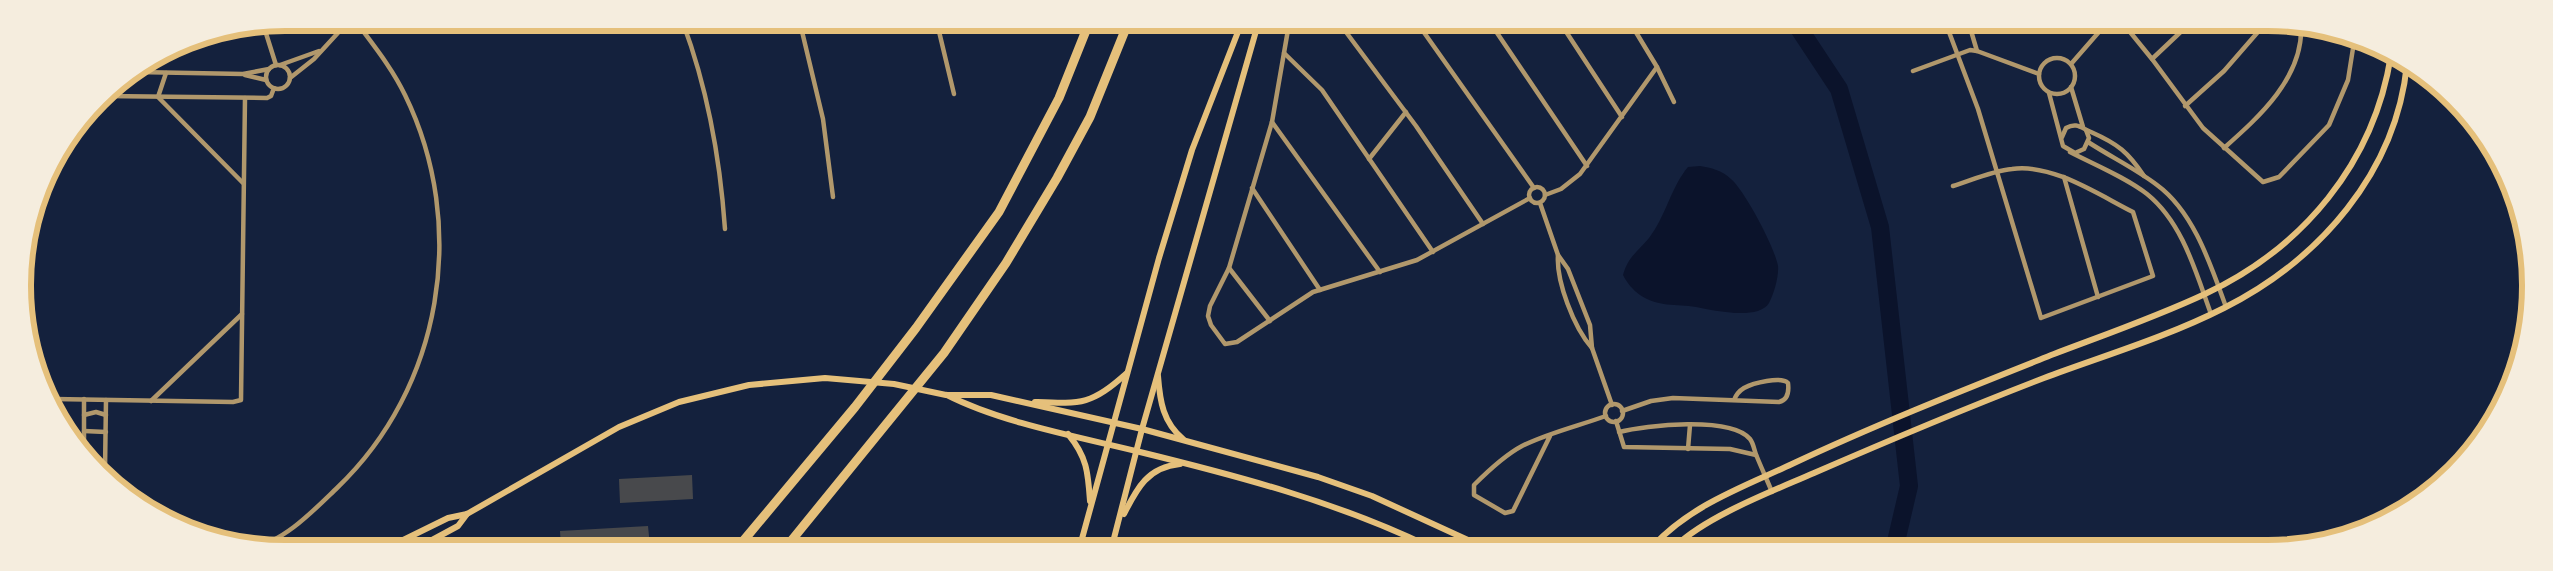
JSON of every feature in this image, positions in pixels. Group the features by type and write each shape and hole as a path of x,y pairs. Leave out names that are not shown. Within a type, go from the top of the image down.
{"highway":[{"path":"744,540 855,407 916,328 999,212 1059,98 1086,31"},
{"path":"792,540 944,353 1006,263 1057,178 1090,117 1125,31"}],"main road":[{"path":"1082,540 1127,373 1192,150 1238,31"},
{"path":"1114,540 1138,451 1142,429 1256,31"},
{"path":"1660,540 1677,524 1701,508 1765,475 1963,390 2204,295 2284,245 2311,219 2334,192 2352,166 2379,109 2390,62"},
{"path":"1684,540 1696,531 1772,492 1829,466 1967,408 2226,307 2296,260 2325,236 2348,209 2366,183 2381,156 2400,100 2405,71"},
{"path":"1018,401 1084,403 1103,393 1127,373"},
{"path":"1158,373 1160,400 1167,422 1185,440"},
{"path":"403,540 448,518 467,514 619,427 679,402 715,391 786,380 825,378 894,384 946,395 982,410 1108,445 1186,464 1353,513 1414,540"},
{"path":"946,395 991,395 1185,440 1318,477 1372,496 1468,540"},
{"path":"1068,434 1078,446 1086,463 1090,507"},
{"path":"1118,526 1143,480 1162,468 1186,464"},
{"path":"432,540 458,526 467,514"}],"street":[{"path":"243,74 266,80 274,88 283,88 290,78 314,59 320,50 339,31"},
{"path":"273,539 313,511 370,453 384,434 411,383 420,361 434,306 439,228 437,201 427,156 413,113 402,88 387,63 362,31"},
{"path":"686,31 701,73 716,141 725,229"},
{"path":"802,31 823,119 833,197"},
{"path":"939,31 954,94"},
{"path":"1288,31 1272,122 1229,268 1214,297 1208,316 1211,325 1222,342 1225,344 1237,342 1302,298 1320,290 1380,272 1433,252 1530,198"},
{"path":"1345,31 1406,112 1483,224"},
{"path":"1423,31 1534,188 1543,190 1545,195"},
{"path":"1496,31 1587,166"},
{"path":"1566,31 1622,117"},
{"path":"1635,31 1657,67 1674,102"},
{"path":"1948,31 1978,109 1997,172 2041,318 2153,276 2133,212 2064,177 2014,168 1997,172 1953,186"},
{"path":"1971,31 1977,51"},
{"path":"2071,64 2099,31"},
{"path":"2129,31 2202,128 2259,180 2269,182 2279,177 2329,125 2348,80 2353,47"},
{"path":"2152,59 2182,31"},
{"path":"2184,106 2224,71 2259,31"},
{"path":"266,32 278,65 287,70 290,78"},
{"path":"2224,148 2251,125 2283,87 2296,53 2300,33"},
{"path":"147,72 243,74 269,69 320,50"},
{"path":"1913,71 1964,50 1977,51 2039,74"},
{"path":"1284,52 1322,90 1433,252"},
{"path":"2071,64 2060,59 2049,61 2044,64 2039,74 2041,85 2050,93 2063,146 2070,152 2148,195 2175,226 2184,243 2211,314"},
{"path":"2071,64 2074,76 2071,87 2088,142 2158,185 2181,212 2193,229 2226,307"},
{"path":"1540,203 1545,195 1561,189 1572,182 1587,166 1657,67"},
{"path":"266,80 269,69"},
{"path":"158,97 166,73"},
{"path":"2050,93 2061,94 2071,87"},
{"path":"116,96 267,98 271,96 274,88"},
{"path":"158,97 243,183"},
{"path":"57,398 233,402 240,400 245,98"},
{"path":"1370,159 1406,112"},
{"path":"1272,122 1380,272"},
{"path":"2062,136 2070,126 2084,129 2116,144 2133,160 2144,178"},
{"path":"2070,152 2080,152 2088,142"},
{"path":"2064,177 2098,297"},
{"path":"1252,188 1320,290"},
{"path":"1534,188 1530,192 1530,198 1534,202 1540,203"},
{"path":"1540,203 1558,255 1572,279 1588,320 1591,330 1592,348"},
{"path":"1558,255 1557,266 1560,281 1577,325 1592,348 1612,405"},
{"path":"1229,268 1270,321"},
{"path":"151,401 242,314"},
{"path":"1622,410 1662,399 1782,402 1788,395 1788,383 1781,380 1750,386 1738,392 1734,400"},
{"path":"84,399 84,440"},
{"path":"105,464 106,400"},
{"path":"1612,405 1620,406 1622,410 1622,416 1616,421 1609,420 1606,416 1606,410 1612,405"},
{"path":"84,415 96,412 106,415"},
{"path":"1550,436 1513,511 1506,513 1474,495 1474,485 1514,451 1550,436 1606,416"},
{"path":"1616,421 1624,447 1741,450 1756,456"},
{"path":"1619,432 1640,426 1690,425 1718,426 1743,433 1751,440 1772,492"},
{"path":"1688,449 1690,425"},
{"path":"84,431 106,432"}],"water":[{"path":"1700,166 1720,171 1737,185 1766,234 1776,258 1778,275 1771,299 1763,308 1755,312 1723,312 1653,302 1635,291 1623,275 1631,259 1655,229 1682,175 1688,167"}],"building":[{"path":"692,475 693,499 620,503 619,479"},
{"path":"648,526 649,540 561,540 560,531"}],"waterway":[{"path":"1801,31 1839,89 1880,227 1909,486 1896,540"}]}
